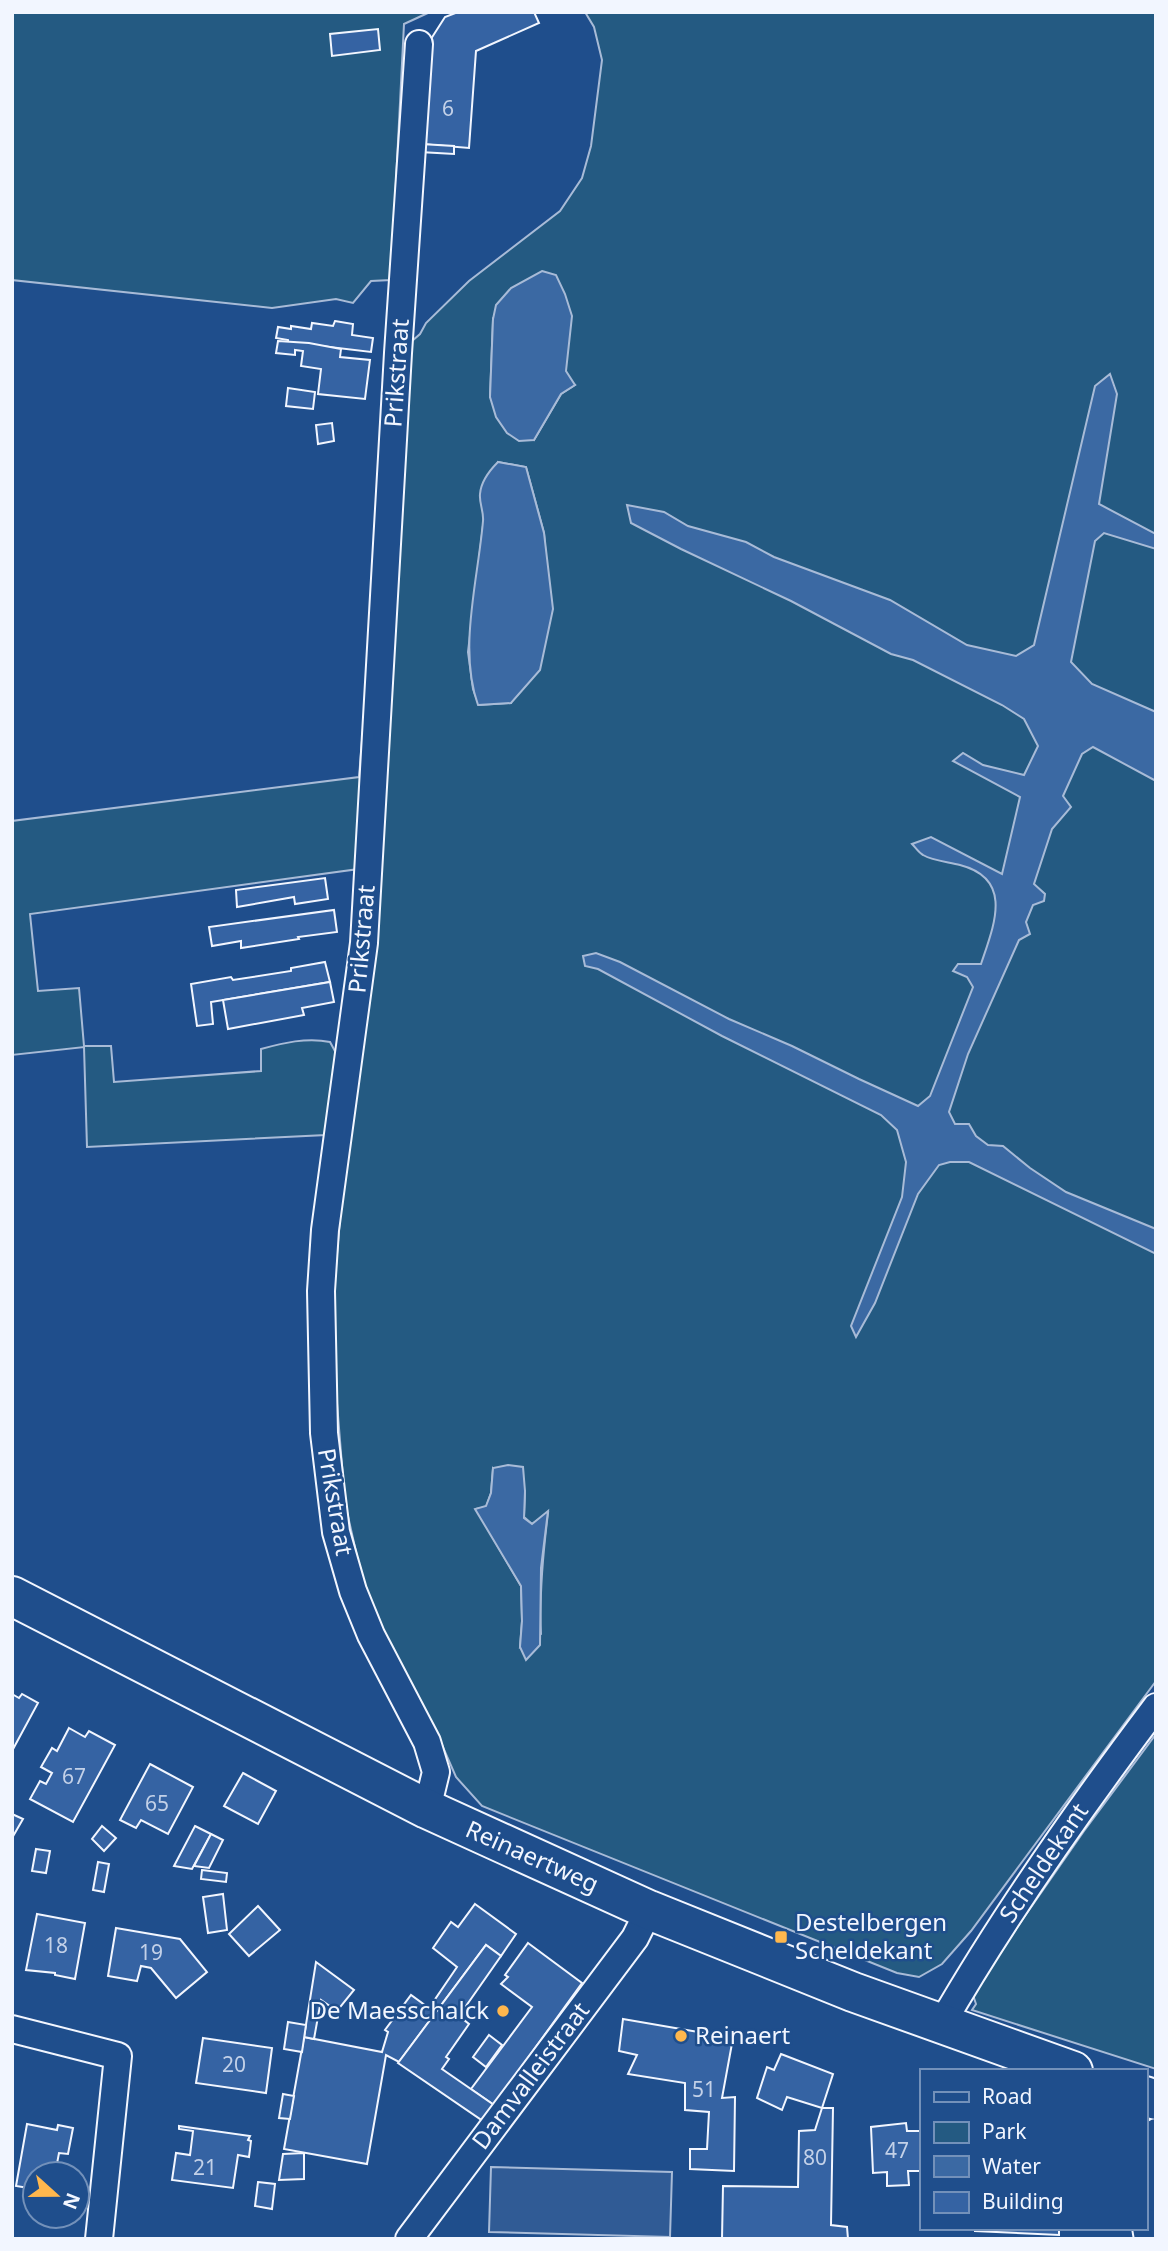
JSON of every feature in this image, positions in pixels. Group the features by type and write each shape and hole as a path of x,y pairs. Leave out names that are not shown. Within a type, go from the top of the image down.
{"main road":[{"name":"Reinaertweg","path":"12,1596 427,1809 649,1910 941,2025 1067,2069"}],"street":[{"name":"Prikstraat","path":"419,44 364,943 325,1230 321,1291 324,1433 336,1532 353,1591 371,1635 427,1742 436,1772 427,1809"},
{"name":"Scheldekant","path":"941,2025 979,1960 1087,1799 1156,1707"},
{"name":"Damvalleistraat","path":"409,2239 635,1938 649,1910"},
{"path":"12,2029 118,2056 99,2239"},
{"path":"1147,2198 1156,2132"}],"green space":[{"path":"12,12 430,12 404,24 391,280 371,281 353,303 336,299 272,308 12,280"},
{"path":"585,12 1156,12 1156,1681 971,1931 942,1964 919,1977 897,1973 482,1806 456,1777 442,1745 404,1678 361,1574 345,1503 337,1403 333,1302 343,1182 359,869 30,914 38,991 79,988 84,1046 111,1046 114,1082 261,1071 261,1049 304,1040 330,1042 336,1053 326,1135 87,1147 84,1047 12,1055 12,821 359,777 385,462 390,360 420,334 426,323 469,281 560,211 582,178 591,146 602,60 594,27","holes":["493,319 575,385 561,394 534,440 490,397","498,462 526,467 544,533 546,558 511,703 479,705 473,689 468,652 484,517","493,1468 525,1491 524,1517 532,1524 548,1513 542,1573 541,1634 520,1647 521,1586 476,1509 486,1507 491,1493"]},
{"path":"1156,1734 1156,2069 972,2010 976,2004 972,1992 1084,1831"}],"shaded area":[{"path":"491,2167 672,2172 670,2237 489,2232"}],"water":[{"path":"542,271 556,275 572,316 566,371 575,385 561,394 534,440 519,441 507,433 496,417 490,397 493,319 496,305 511,288"},
{"path":"1110,374 1117,394 1099,504 1156,534 1156,549 1104,533 1095,541 1071,662 1092,684 1156,712 1156,781 1093,747 1082,754 1063,796 1071,807 1052,829 1034,884 1045,894 1044,901 1033,905 1026,922 1030,934 1019,940 968,1054 949,1112 955,1124 969,1124 976,1136 988,1145 1003,1146 1066,1192 1156,1229 1156,1254 969,1162 939,1165 918,1194 875,1303 856,1337 851,1326 902,1197 906,1162 897,1130 881,1115 722,1036 598,969 585,966 583,956 596,953 620,962 729,1019 918,1106 930,1096 973,987 967,977 953,971 958,964 981,964 991,934 996,905 994,892 988,881 977,872 927,857 912,844 931,837 1002,874 1020,797 953,761 963,753 983,765 1024,775 1038,746 1024,719 1002,705 913,660 891,654 791,601 631,523 627,505 664,512 688,526 746,542 774,557 890,600 967,645 1016,656 1034,645 1095,386"},
{"path":"498,462 526,467 544,533 553,609 540,670 511,703 478,705 472,683 469,638 483,521 480,494 486,476"},
{"path":"508,1465 523,1467 524,1518 532,1524 548,1511 541,1568 540,1645 526,1660 520,1647 521,1586 475,1509 486,1506 491,1493 493,1468"}],"building":[{"path":"458,12 534,12 539,23 476,51 469,148 421,144 429,42 445,17"},
{"path":"378,29 380,50 332,56 330,34"},
{"path":"421,144 454,146 454,154 420,152"},
{"path":"335,321 353,324 352,335 373,338 371,352 288,342 276,338 278,327 311,329 312,323 333,326"},
{"path":"278,341 341,349 340,357 370,360 365,399 318,394 321,369 301,366 303,351 295,350 295,355 276,353"},
{"path":"288,388 315,392 313,409 286,406"},
{"path":"332,423 334,441 318,444 316,425"},
{"path":"325,878 328,899 295,904 294,897 237,907 236,890"},
{"path":"334,910 337,932 241,948 241,941 212,946 209,927"},
{"path":"325,962 330,982 211,1002 213,1024 197,1026 191,984 291,971 291,968"},
{"path":"330,982 334,1002 302,1008 304,1015 228,1029 223,1000"},
{"path":"12,1694 19,1698 22,1694 38,1703 12,1751"},
{"path":"69,1728 85,1737 89,1731 115,1745 73,1822 30,1799 40,1781 46,1784 52,1773 41,1767 52,1748 57,1751"},
{"path":"150,1764 193,1787 168,1834 141,1820 136,1828 120,1820"},
{"path":"243,1773 276,1791 258,1824 224,1806"},
{"path":"12,1814 23,1819 12,1838"},
{"path":"102,1826 116,1838 104,1851 92,1839"},
{"path":"195,1826 211,1834 192,1869 174,1866"},
{"path":"211,1834 223,1840 209,1868 194,1866"},
{"path":"36,1849 50,1851 46,1873 32,1871"},
{"path":"98,1862 109,1864 104,1892 93,1890"},
{"path":"202,1870 227,1873 226,1882 201,1879"},
{"path":"223,1894 227,1930 208,1933 203,1897"},
{"path":"475,1904 516,1934 501,1956 486,1945 399,2062 386,2055 367,2164 284,2149 304,2037 382,2052 388,2032 385,2030 411,1995 429,2008 457,1967 433,1948 451,1922 458,1927"},
{"path":"258,1906 280,1930 249,1956 229,1934"},
{"path":"37,1914 85,1923 75,1979 55,1973 26,1970"},
{"path":"116,1928 180,1939 207,1972 176,1998 151,1968 141,1966 137,1981 108,1976"},
{"path":"528,1943 582,1983 494,2105 471,2089 532,2007 501,1984"},
{"path":"486,1945 501,1956 459,2016 469,2024 446,2057 449,2059 442,2069 494,2105 483,2121 398,2063"},
{"path":"316,1962 354,1990 337,2011 321,2000 314,2039 304,2037"},
{"path":"623,2019 733,2038 722,2098 735,2097 734,2171 690,2169 690,2149 707,2149 709,2112 685,2110 685,2083 628,2074 637,2055 619,2051"},
{"path":"288,2022 306,2025 302,2052 284,2049"},
{"path":"489,2035 502,2045 486,2067 473,2057"},
{"path":"203,2038 272,2048 266,2093 196,2083"},
{"path":"781,2054 833,2074 822,2108 787,2097 782,2110 757,2098 767,2067 774,2070"},
{"path":"283,2094 294,2096 290,2119 279,2118"},
{"path":"822,2108 833,2108 831,2225 847,2227 848,2239 722,2239 723,2186 798,2187 799,2131 815,2130"},
{"path":"906,2123 907,2131 920,2131 920,2171 908,2171 909,2185 887,2186 887,2172 873,2173 871,2127"},
{"path":"27,2124 57,2130 58,2125 73,2128 68,2154 59,2153 58,2160 21,2160 21,2187 16,2186"},
{"path":"179,2126 250,2136 249,2157 238,2155 233,2188 172,2180 176,2153 190,2155 193,2131 179,2129"},
{"path":"304,2153 304,2179 279,2180 283,2154"},
{"path":"258,2182 275,2184 272,2209 255,2206"},
{"path":"1059,2230 1059,2235 975,2231"}],"place":[{"name":"Destelbergen Scheldekant","path":"781,1937"},
{"name":"De Maesschalck","path":"503,2011"},
{"name":"Reinaert","path":"681,2036"}]}
